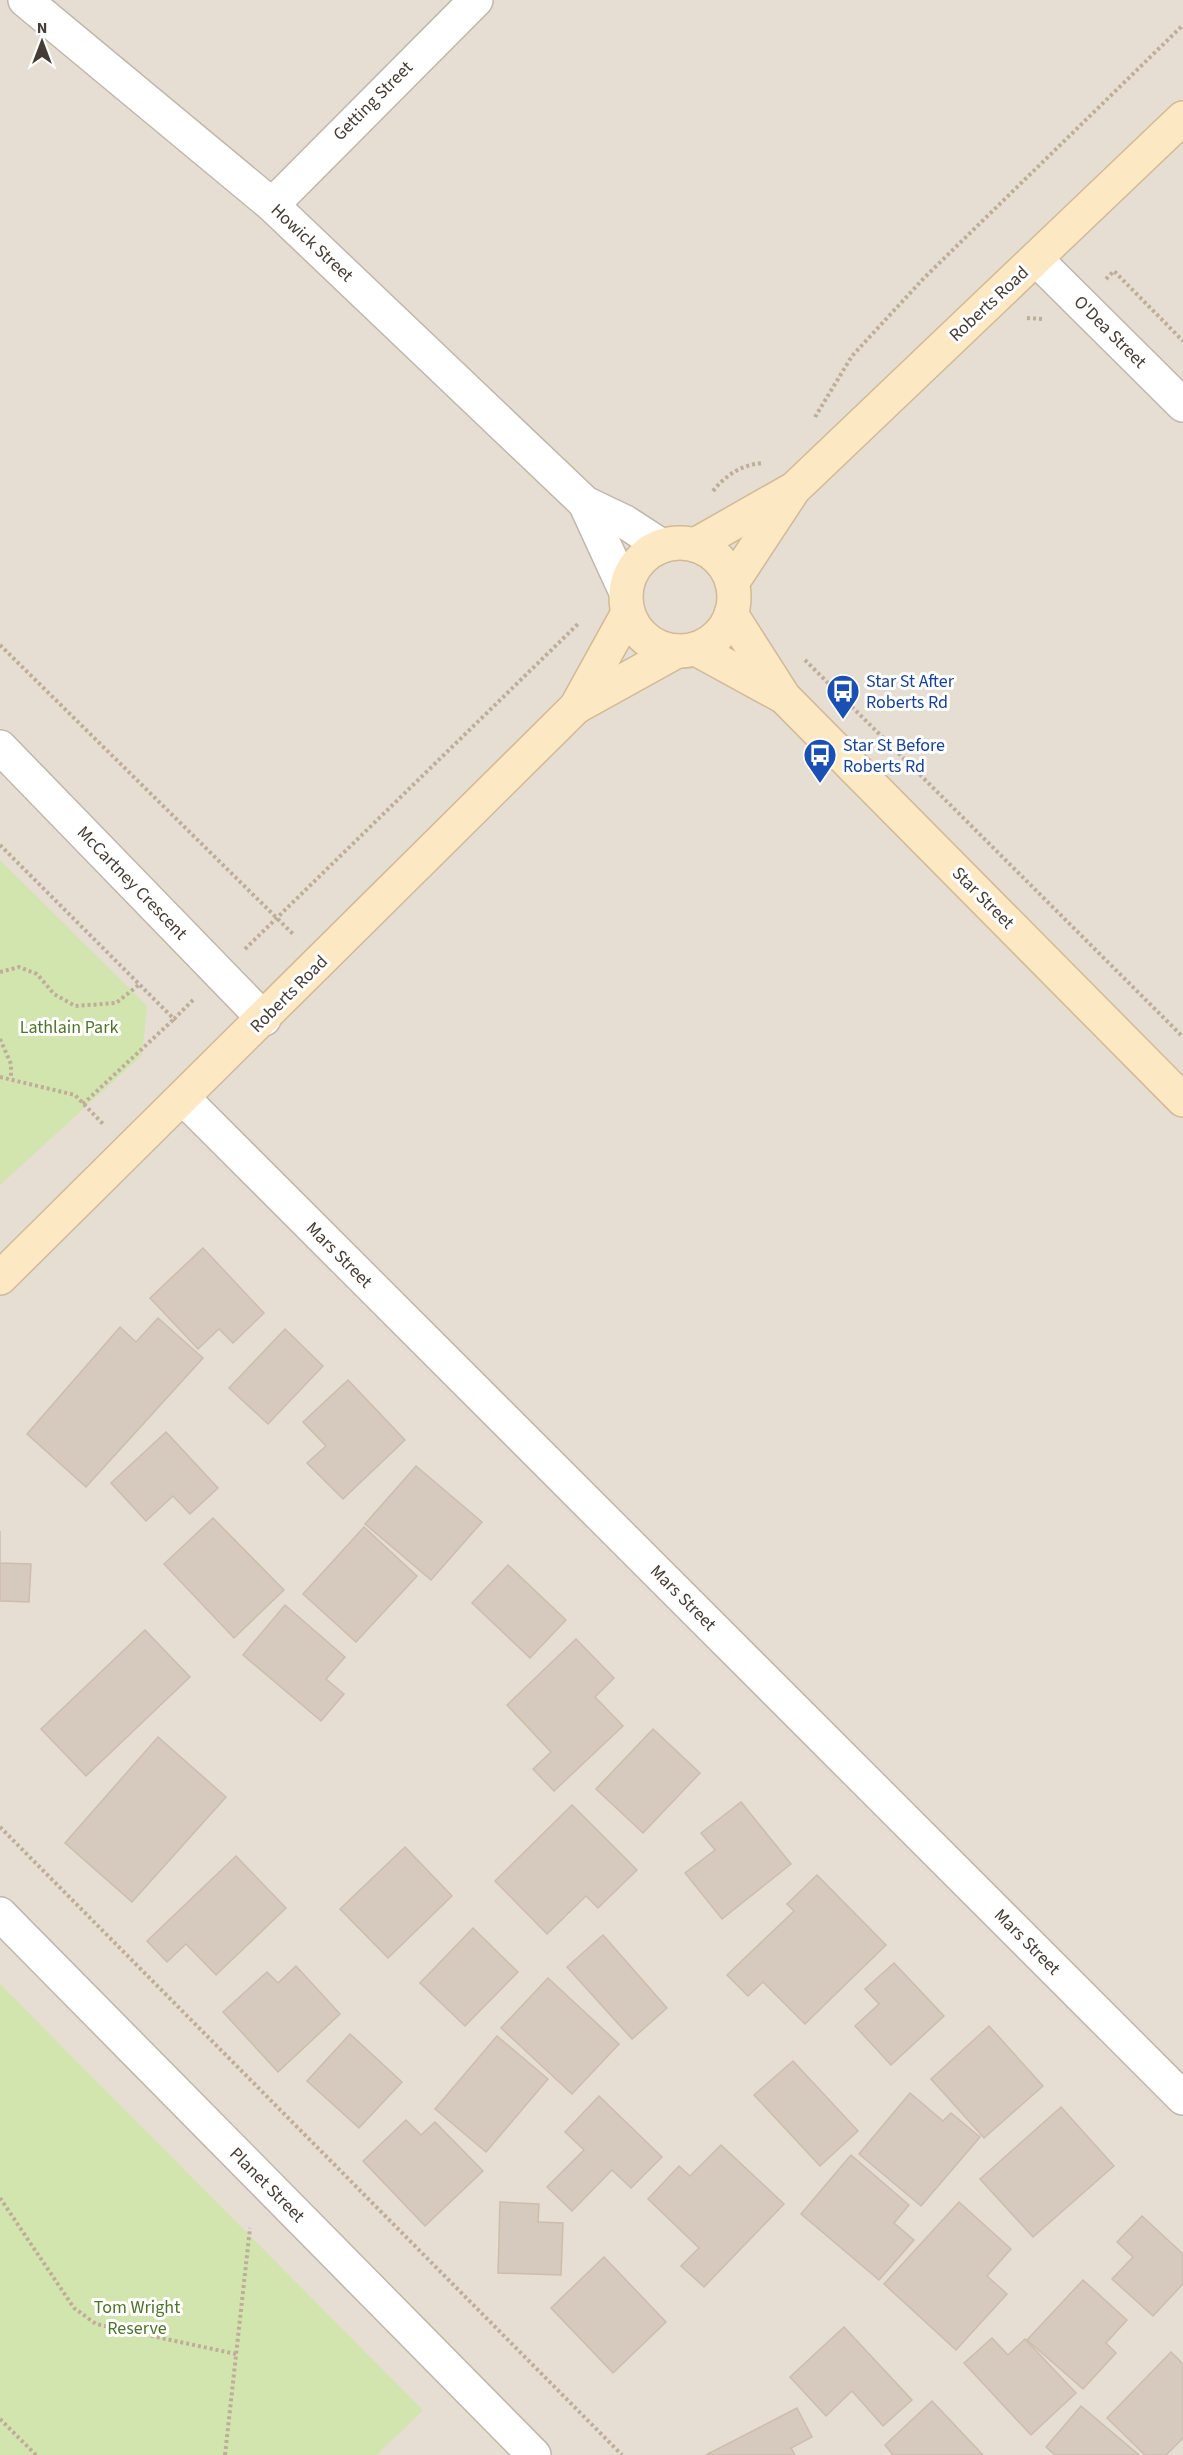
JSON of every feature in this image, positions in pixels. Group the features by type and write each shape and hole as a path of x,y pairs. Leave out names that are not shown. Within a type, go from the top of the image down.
{"main road":[{"name":"Roberts Road","path":"695,545 794,489 1183,118"},
{"name":"Roberts Road","path":"732,599 794,489"},
{"path":"678,543 695,545 712,553 725,566 732,599 723,629 711,641 687,650 661,648 647,640 635,628 627,601 638,563 662,546 678,543"},
{"name":"Star Street","path":"732,599 784,697 1183,1100"},
{"name":"Roberts Road","path":"576,707 627,601"},
{"name":"Roberts Road","path":"0,1278 264,1019 576,707 687,650"},
{"name":"Star Street","path":"687,650 784,697"}],"street":[{"name":"Howick Street","path":"25,0 272,205 585,503 626,522 662,546"},
{"name":"Getting Street","path":"272,205 476,0"},
{"name":"O'Dea Street","path":"1036,260 1183,405"},
{"name":"Howick Street","path":"585,503 627,601"},
{"name":"McCartney Crescent","path":"0,747 264,1019"},
{"name":"Mars Street","path":"183,1098 1183,2098"},
{"name":"Planet Street","path":"0,1914 534,2455"}],"path":[{"path":"813,423 819,406 852,356 924,278 1183,25"},
{"path":"1023,318 1067,319 1114,271 1183,341"},
{"path":"711,493 724,476 756,463 768,462"},
{"path":"83,1104 174,1019 587,615"},
{"path":"0,645 277,918"},
{"path":"800,655 1183,1038"},
{"path":"0,844 174,1019"},
{"path":"0,972 19,967 37,974 54,994 75,1006 116,1003 140,984"},
{"path":"0,1039 11,1064 11,1079"},
{"path":"0,1077 75,1095 100,1121"},
{"path":"0,1827 622,2455"},
{"path":"0,2198 74,2308 96,2324 236,2354"},
{"path":"225,2455 250,2228"},
{"path":"0,2419 36,2455"}],"shaded area":[{"path":"0,0 1183,0 1183,2455 0,2455"}],"green space":[{"name":"Lathlain Park","path":"0,860 147,1006 142,1055 0,1185"},
{"name":"Tom Wright Reserve","path":"0,1984 423,2410 377,2455 0,2455"}],"building":[{"path":"203,1248 264,1313 233,1343 219,1329 198,1349 150,1298"},
{"path":"158,1318 203,1358 86,1487 27,1434 120,1327 136,1342"},
{"path":"285,1329 323,1366 268,1424 229,1388"},
{"path":"348,1380 405,1440 343,1499 307,1463 326,1446 303,1422"},
{"path":"166,1432 218,1488 190,1514 173,1496 146,1521 111,1483"},
{"path":"416,1466 482,1522 431,1580 365,1524"},
{"path":"213,1518 284,1590 234,1638 164,1564"},
{"path":"364,1527 417,1576 356,1642 303,1594"},
{"path":"0,1563 31,1564 29,1602 0,1601"},
{"path":"508,1565 566,1620 530,1658 472,1603"},
{"path":"285,1605 345,1657 326,1679 344,1694 321,1721 243,1655"},
{"path":"145,1630 190,1677 86,1776 41,1729"},
{"path":"576,1639 614,1678 595,1697 623,1726 554,1791 533,1769 551,1752 507,1705"},
{"path":"653,1729 700,1773 643,1833 596,1789"},
{"path":"158,1737 226,1797 132,1902 65,1843"},
{"path":"741,1802 791,1864 722,1919 685,1873 715,1850 701,1833"},
{"path":"572,1805 637,1870 598,1908 586,1896 547,1934 495,1881"},
{"path":"405,1847 452,1896 388,1958 340,1909"},
{"path":"236,1856 286,1908 216,1975 186,1944 167,1962 147,1941"},
{"path":"817,1875 886,1945 805,2024 763,1982 748,1996 727,1975 794,1911 787,1904"},
{"path":"473,1928 518,1972 465,2026 420,1983"},
{"path":"603,1935 667,2008 632,2039 567,1967"},
{"path":"894,1963 944,2016 891,2065 855,2026 879,2004 865,1989"},
{"path":"296,1966 340,2014 278,2072 223,2012 267,1972 278,1983"},
{"path":"548,1978 619,2044 572,2094 501,2028"},
{"path":"989,2026 1043,2086 984,2138 931,2079"},
{"path":"350,2034 402,2082 359,2128 307,2081"},
{"path":"497,2036 548,2079 486,2152 435,2109"},
{"path":"793,2061 858,2131 820,2166 754,2095"},
{"path":"910,2093 943,2121 951,2113 980,2137 921,2206 859,2154"},
{"path":"599,2096 662,2157 631,2188 612,2170 572,2211 547,2187 584,2150 565,2132"},
{"path":"1061,2107 1114,2166 1033,2237 980,2179"},
{"path":"406,2120 421,2135 435,2122 483,2171 425,2226 363,2161"},
{"path":"721,2145 784,2204 704,2287 681,2266 699,2248 648,2199 679,2166 690,2176"},
{"path":"851,2155 909,2205 894,2223 914,2240 879,2280 801,2214"},
{"path":"500,2202 539,2204 538,2222 563,2223 561,2275 498,2273"},
{"path":"959,2202 1011,2249 987,2276 1007,2294 956,2350 884,2284"},
{"path":"1142,2216 1183,2254 1183,2284 1153,2316 1112,2279 1133,2257 1117,2242"},
{"path":"604,2257 666,2322 613,2373 551,2308"},
{"path":"1083,2280 1127,2320 1106,2343 1116,2353 1083,2389 1027,2340"},
{"path":"844,2327 912,2400 883,2426 852,2391 826,2416 790,2377"},
{"path":"992,2338 1008,2355 1025,2339 1076,2393 1031,2435 964,2363"},
{"path":"1171,2352 1183,2364 1183,2438 1166,2455 1145,2455 1107,2418"},
{"path":"932,2401 983,2455 893,2455 885,2445"},
{"path":"1081,2406 1139,2455 1055,2455 1046,2447"},
{"path":"797,2408 812,2437 791,2448 795,2455 706,2455"}],"place":[{"name":"Star St After Roberts Rd","path":"843,720"},
{"name":"Star St Before Roberts Rd","path":"820,784"}]}
